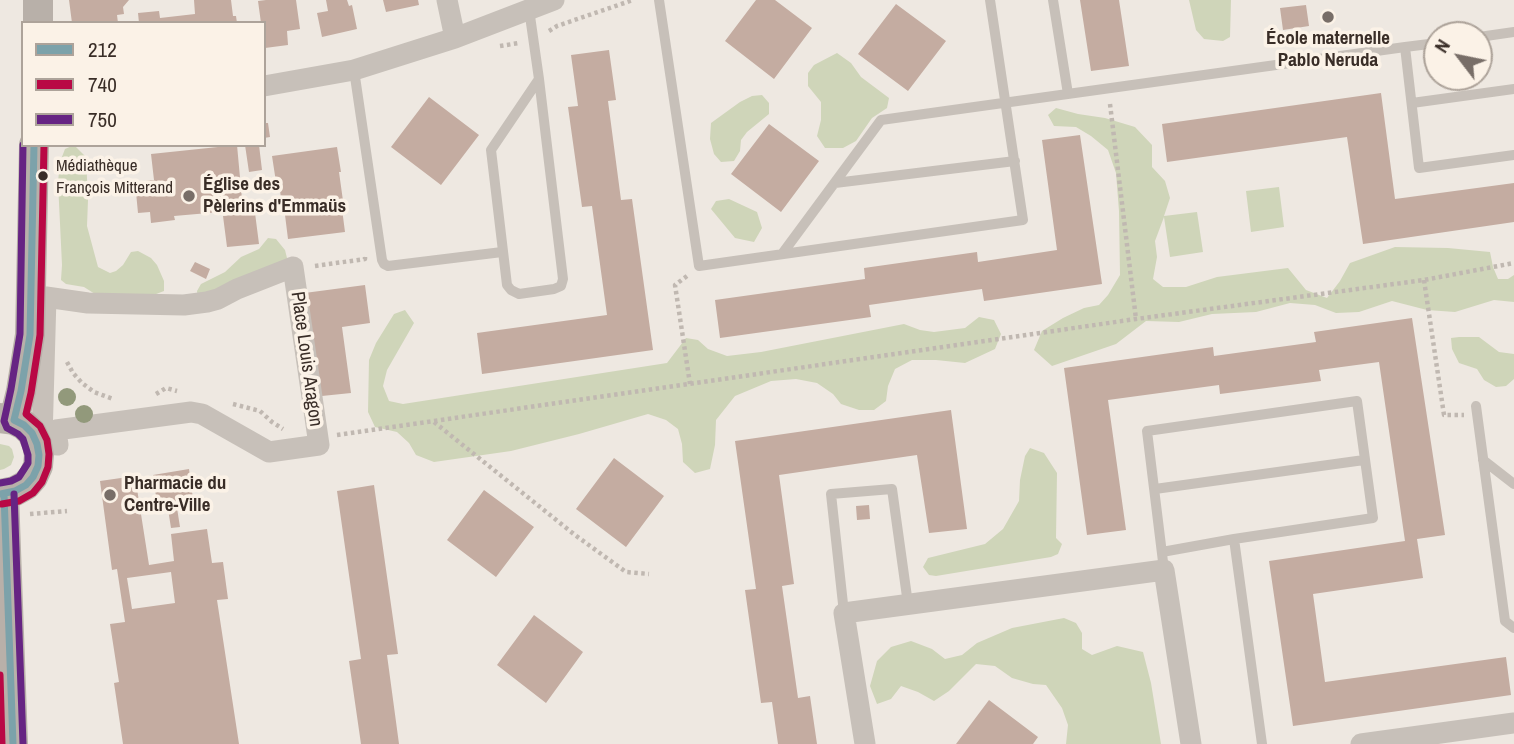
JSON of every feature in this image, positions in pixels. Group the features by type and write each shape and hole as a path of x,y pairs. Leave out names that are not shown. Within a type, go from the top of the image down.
{"street":[{"path":"38,0 38,21"},
{"path":"447,0 455,38"},
{"path":"266,86 354,70 455,38 554,0"},
{"path":"13,744 3,501 33,477 39,455 32,433 24,425 7,419 21,391 30,335 34,147"},
{"name":"Place Louis Aragon","path":"293,268 312,442 269,452 202,414 191,412 56,430 58,445 45,444 41,439 46,297 88,303 184,305 218,299 293,268"},
{"path":"865,744 845,613 1163,561 1191,744"},
{"path":"1361,744 1514,723"}],"lane":[{"path":"659,0 699,266 1023,220 990,0"},
{"path":"1053,0 1068,94"},
{"path":"529,9 539,79 563,279 561,286 554,289 519,294 507,285 491,150 539,79"},
{"path":"1493,35 1514,32"},
{"path":"782,254 881,120 1423,45"},
{"path":"1405,47 1419,169 1514,155"},
{"path":"354,70 384,264 502,253"},
{"path":"1412,103 1514,89"},
{"path":"835,184 1015,161"},
{"path":"1357,401 1364,460 1373,518 1234,539 1163,561 1147,431 1357,401"},
{"path":"1477,410 1505,621 1514,628"},
{"path":"1155,489 1364,460"},
{"path":"1483,460 1514,484"},
{"path":"845,613 831,494 892,489 908,604"},
{"path":"1234,539 1262,744"}],"path":[{"path":"1108,88 1136,318"},
{"path":"294,272 300,268 365,259 363,245"},
{"path":"233,404 260,411 293,435 312,442 433,421 1136,318 1424,280 1514,263"},
{"path":"690,384 675,285 699,266"},
{"path":"1424,280 1444,415 1477,410"},
{"path":"65,360 82,383 94,392 117,400"},
{"path":"147,398 166,388 180,392"},
{"path":"433,421 575,535 626,572 649,574"},
{"path":"3,501 67,511"}],"green space":[{"path":"1189,0 1231,0 1230,37 1223,41 1204,39 1196,30"},
{"path":"837,53 851,63 861,77 889,98 887,108 872,118 856,141 843,148 825,148 817,136 821,120 821,102 808,86 808,73 814,65"},
{"path":"762,95 769,103 769,114 741,140 740,151 734,161 721,162 714,154 710,139 711,123 740,102"},
{"path":"1056,108 1135,127 1152,145 1152,167 1165,181 1170,198 1164,216 1197,212 1203,252 1170,257 1164,217 1155,241 1157,257 1153,279 1163,287 1186,287 1217,277 1288,268 1306,290 1327,298 1350,263 1395,247 1448,248 1490,252 1498,279 1508,279 1514,275 1514,302 1494,300 1455,312 1427,310 1392,301 1359,312 1336,313 1315,305 1290,303 1256,312 1212,314 1179,322 1146,321 1116,344 1052,366 1034,350 1042,331 1084,308 1099,305 1120,275 1116,173 1108,150 1076,127 1054,126 1048,115"},
{"path":"76,147 86,157 87,226 98,267 110,273 116,271 131,252 138,251 157,265 164,281 164,291 151,296 95,294 84,287 66,284 61,280 58,182 60,162 65,149"},
{"path":"1279,187 1284,227 1251,232 1246,191"},
{"path":"729,199 757,212 762,228 754,242 735,238 711,209 716,201"},
{"path":"268,238 276,239 285,250 288,262 198,299 197,291 201,284 225,272 241,257 259,249"},
{"path":"405,310 414,323 387,370 383,386 389,401 403,404 667,363 686,338 698,340 708,349 727,356 761,352 904,324 934,332 965,328 979,317 994,320 1001,334 995,349 965,363 912,360 895,369 888,386 886,401 874,410 859,410 841,404 833,394 817,383 796,379 771,381 735,396 716,420 710,469 695,473 683,462 678,429 666,420 648,414 511,451 434,462 416,455 409,443 397,432 375,427 368,412 369,360 394,314"},
{"path":"1479,337 1499,352 1514,354 1514,379 1506,386 1496,387 1484,380 1477,369 1459,363 1452,349 1451,338"},
{"path":"0,444 9,446 14,457 11,465 0,470"},
{"path":"1030,448 1044,453 1057,473 1056,538 1062,544 1058,554 936,576 929,575 923,567 928,558 985,544 1003,529 1019,501 1020,480 1025,456"},
{"path":"1064,618 1076,623 1082,633 1082,649 1092,655 1117,646 1143,652 1161,744 1066,744 1068,725 1062,708 1046,685 1012,678 995,666 976,664 949,691 934,701 901,686 891,699 877,704 870,686 877,661 891,647 911,641 932,649 945,659 962,655 977,643 1012,628"}],"building":[{"path":"69,0 129,0 123,7 124,14 117,15 118,21 72,21"},
{"path":"194,0 231,0 233,16 236,16 237,21 139,21 138,13 159,11 160,18 195,14"},
{"path":"296,0 300,29 287,31 288,45 266,48 266,21 261,21 258,1"},
{"path":"326,0 347,0 349,6 352,5 357,29 322,37 317,13 328,11"},
{"path":"383,0 418,0 419,5 386,12"},
{"path":"756,0 775,0 812,28 774,79 725,41"},
{"path":"1080,0 1119,0 1129,66 1091,71"},
{"path":"896,4 946,41 908,91 858,54"},
{"path":"1306,5 1309,26 1283,30 1280,8"},
{"path":"609,50 616,100 608,101 621,200 632,199 653,350 482,374 477,333 607,315 592,206 582,207 568,107 578,106 571,55"},
{"path":"1381,93 1395,199 1514,183 1514,222 1363,244 1347,137 1167,162 1162,124"},
{"path":"429,97 479,135 441,185 391,147"},
{"path":"266,123 268,123 270,137 266,138"},
{"path":"769,124 819,161 781,212 731,174"},
{"path":"1080,135 1102,284 984,301 982,289 869,305 871,317 720,338 715,300 865,279 864,268 977,252 978,262 1057,250 1042,140"},
{"name":"Église des Pèlerins d'Emmaüs","path":"237,147 243,210 174,216 175,220 151,223 150,212 138,213 135,182 154,180 151,154"},
{"path":"245,147 259,147 262,170 249,172"},
{"path":"337,147 345,232 288,239 284,207 272,156"},
{"path":"255,213 259,244 227,247 223,216"},
{"path":"195,262 210,269 206,279 190,271"},
{"path":"365,285 370,323 342,327 351,393 312,397 297,294"},
{"path":"1412,318 1445,535 1417,539 1423,578 1313,594 1325,682 1506,657 1511,695 1293,726 1269,561 1405,541 1379,362 1319,370 1321,381 1220,394 1219,385 1108,400 1126,530 1087,535 1064,368 1213,347 1214,356 1316,342 1314,332"},
{"path":"951,410 967,529 929,533 917,455 779,475 794,584 782,586 798,698 810,696 817,744 778,744 772,702 761,703 745,590 756,589 735,441"},
{"path":"614,458 664,496 626,547 576,509"},
{"path":"189,469 194,506 177,508 180,527 171,528 168,509 158,511 153,475"},
{"path":"135,476 149,565 174,561 171,534 207,529 212,563 223,562 228,599 217,600 239,744 123,744 114,683 119,682 110,624 125,622 117,569 112,570 100,481","holes":["171,572 175,603 132,609 127,578"]},
{"path":"374,485 398,654 387,655 399,744 361,744 349,661 361,659 337,491"},
{"path":"484,490 534,527 496,577 447,540"},
{"path":"869,505 870,519 857,520 856,506"},
{"path":"534,615 583,652 546,703 497,665"},
{"path":"989,700 1038,737 1033,744 956,744"}],"transit line":[{"name":"750","path":"0,483 19,477 28,463 23,439 7,428 4,421 20,334 23,147"},
{"name":"212","path":"0,494 26,485 38,466 39,455 32,433 14,420 30,335 34,147"},
{"name":"740","path":"2,504 19,501 33,493 42,482 48,467 47,440 40,426 26,414 40,335 44,147"},
{"name":"212","path":"4,494 13,744"},
{"name":"750","path":"14,494 23,744"},
{"name":"740","path":"0,675 2,744"}],"place":[{"name":"École maternelle Pablo Neruda","path":"1328,17"},
{"name":"Médiathèque François Mitterand","path":"43,176"},
{"name":"Église des Pèlerins d'Emmaüs","path":"189,196"},
{"name":"Pharmacie du Centre-Ville","path":"110,495"}]}
